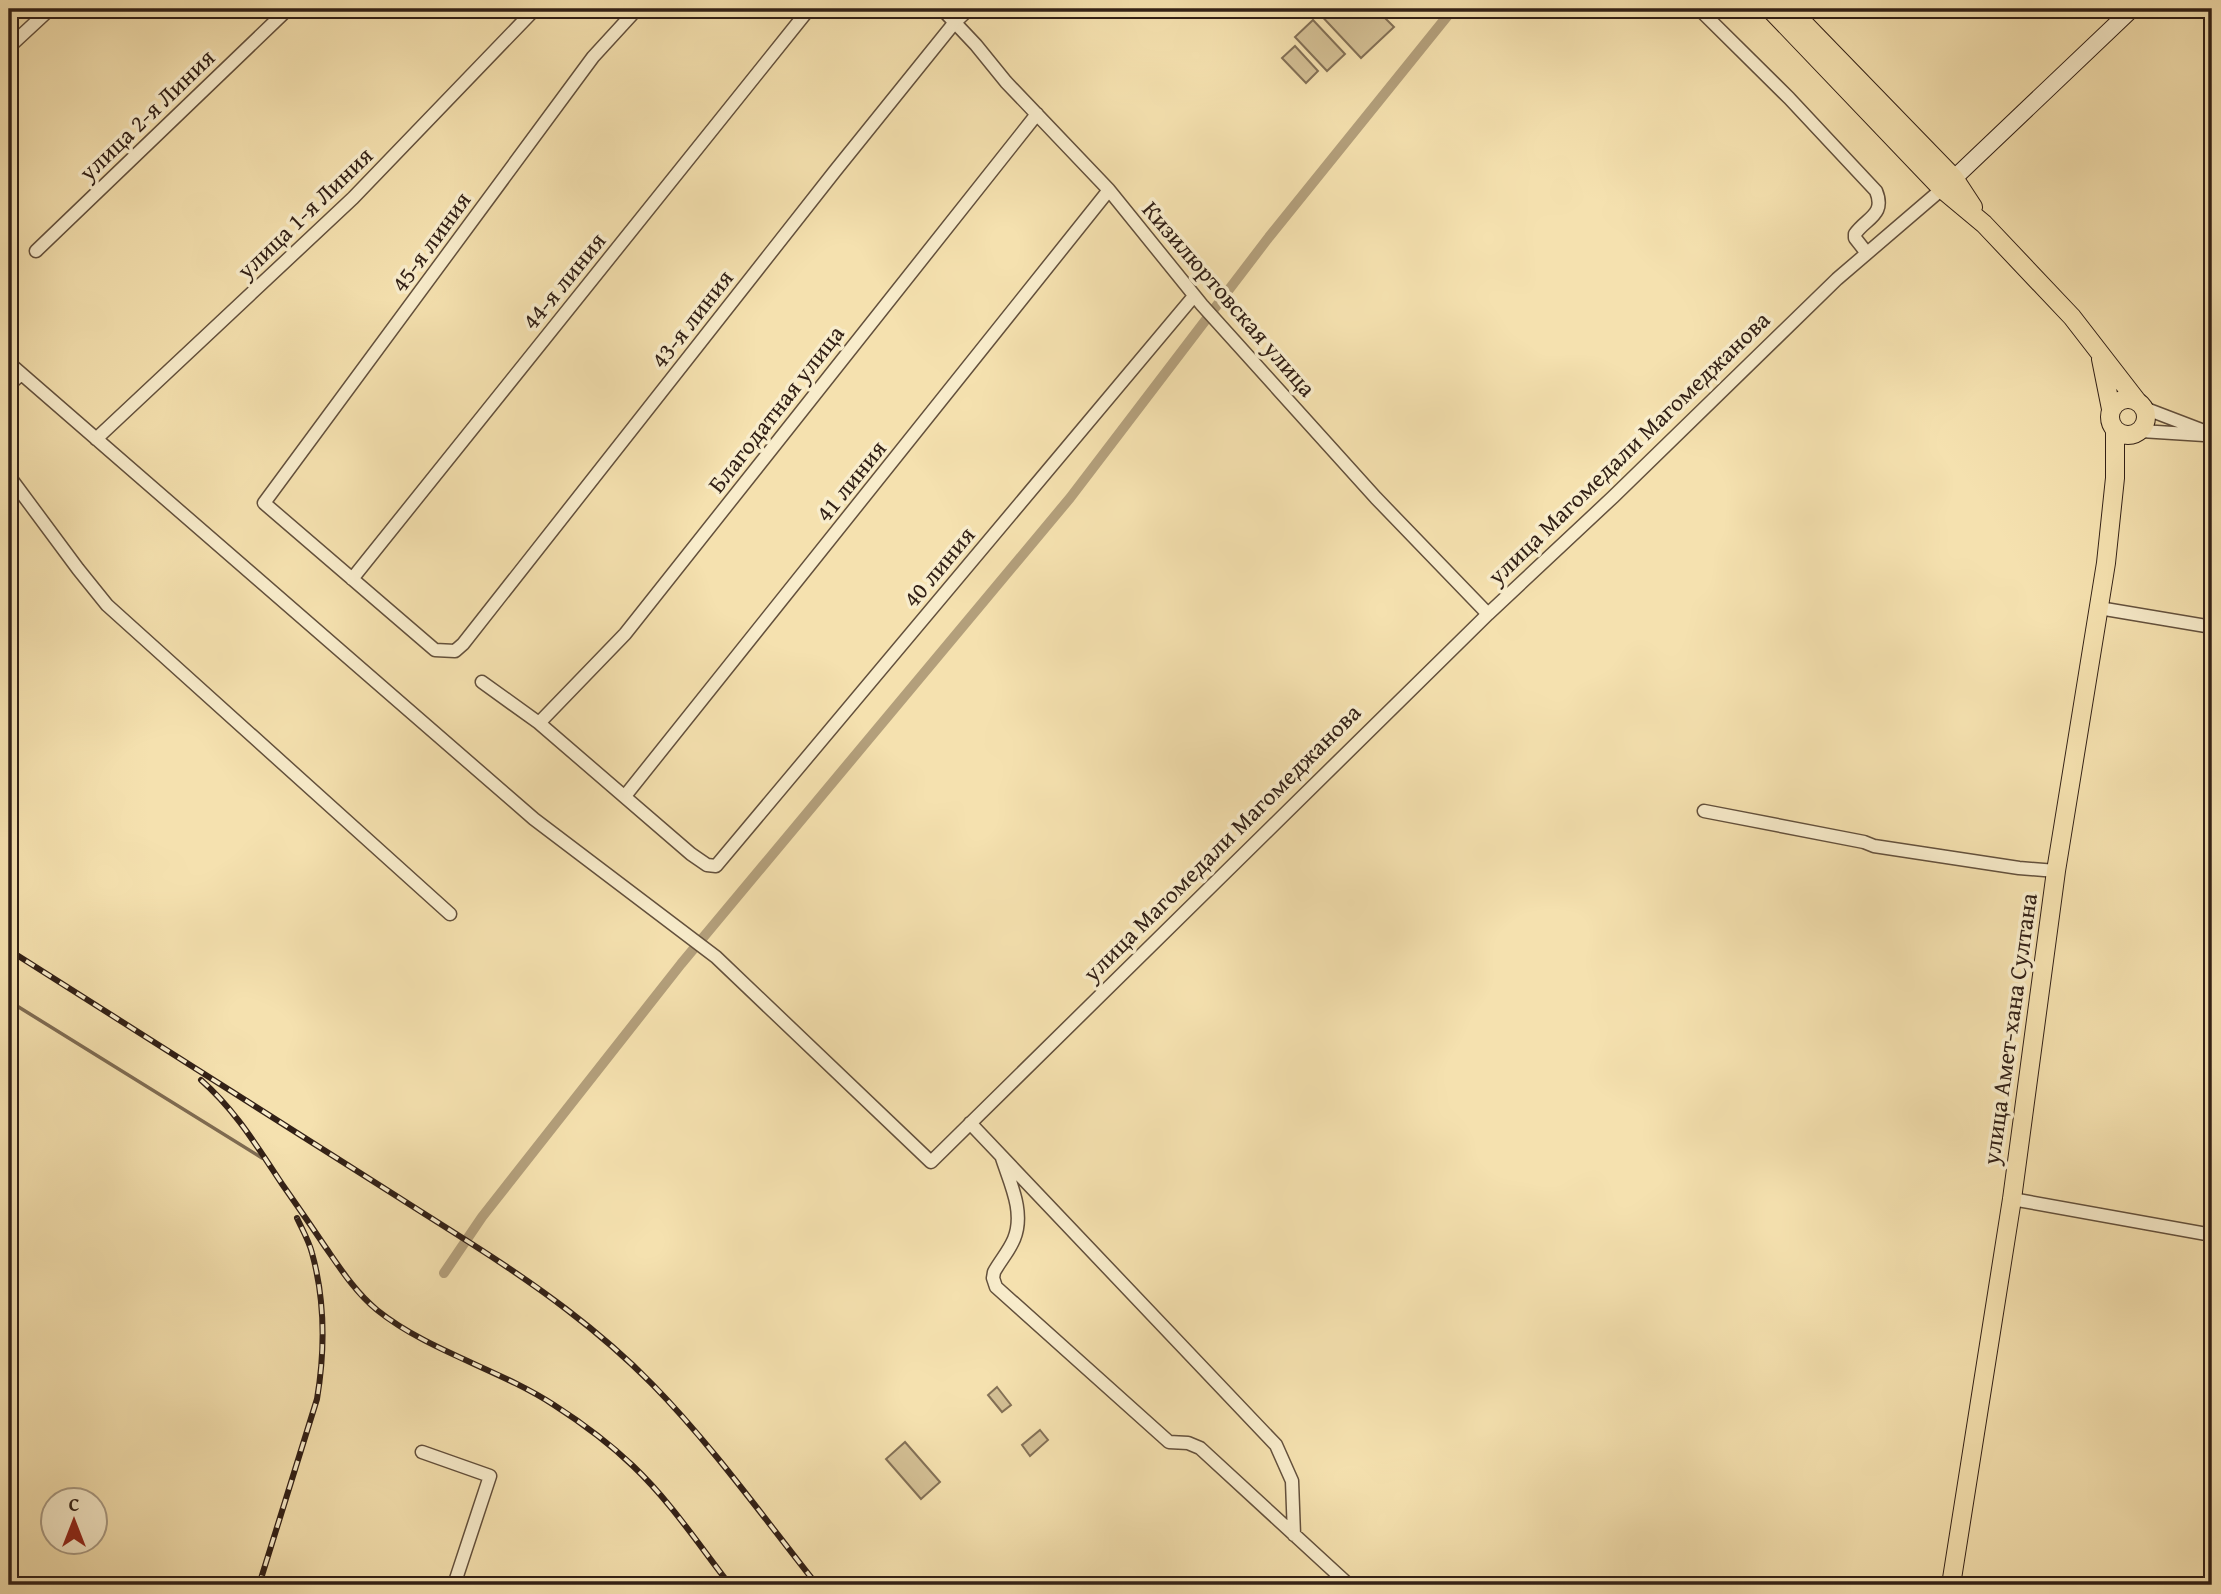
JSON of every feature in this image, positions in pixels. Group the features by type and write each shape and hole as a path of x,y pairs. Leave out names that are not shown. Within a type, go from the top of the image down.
{"main road":[{"path":"1770,9 1948,183"},
{"path":"1790,9 2082,328 2141,404 2147,415 2146,424 2115,478"},
{"path":"1948,183 2132,9"},
{"path":"2101,355 2111,409 2109,421 2115,431 2115,478"},
{"path":"2111,409 2118,402 2127,399 2141,404"},
{"path":"2115,431 2125,436 2139,433"},
{"name":"улица Амет-хана Султана","path":"1951,1585 2012,1199 2056,871 2106,563 2115,478"}],"street":[{"path":"9,47 50,9"},
{"name":"улица 2-я Линия","path":"36,251 288,9"},
{"name":"улица 1-я Линия","path":"96,439 354,198 535,9"},
{"name":"45-я линия","path":"352,579 264,503 593,57 637,9"},
{"name":"44-я линия","path":"352,579 809,9"},
{"name":"Кизилюртовская улица","path":"942,9 1006,82 1109,190 1198,300 1376,498 1488,614"},
{"name":"43-я линия","path":"352,579 435,650 455,651 827,182 969,9"},
{"path":"1699,9 1789,98 1876,191 1879,207 1855,234 1866,252"},
{"name":"Благодатная улица","path":"539,723 625,634 1037,114"},
{"name":"улица Магомедали Магомеджановa","path":"96,439 534,819 716,957 931,1162 1488,614 1866,252 1948,183"},
{"name":"41 линия","path":"625,796 1109,190"},
{"name":"40 линия","path":"625,796 691,854 707,866 716,866 1198,300"},
{"path":"9,363 96,439"},
{"path":"9,385 21,374"},
{"path":"2141,404 2212,435"},
{"path":"2139,433 2212,435"},
{"path":"9,477 107,604 450,914"},
{"path":"2099,608 2212,627"},
{"path":"482,682 539,723 625,796"},
{"path":"1704,811 1874,846 2056,871"},
{"path":"970,1123 1276,1445 1292,1481 1294,1535"},
{"path":"1002,1157 1018,1210 1018,1226 1014,1240 994,1272 996,1287 1169,1443 1188,1443 1200,1448 1349,1585"},
{"path":"2012,1199 2212,1235"},
{"path":"422,1452 490,1476 454,1585"}],"shaded area":[{"path":"1315,9 1376,9 1394,27 1361,58"},
{"path":"1313,20 1345,54 1327,71 1295,37"},
{"path":"1295,46 1318,71 1306,83 1282,58"},
{"path":"997,1387 1011,1405 1002,1412 988,1395"},
{"path":"1040,1430 1048,1440 1030,1456 1022,1445"},
{"path":"905,1442 940,1482 921,1499 886,1459"}],"waterway":[{"path":"444,1273 482,1217 681,964 1070,498 1269,237 1453,9"},
{"path":"9,1001 262,1158"}],"railway":[{"path":"9,950 520,1275 588,1326 674,1407 737,1482 817,1585"},
{"path":"201,1080 245,1129 342,1271 369,1303 418,1337 533,1392 595,1434 633,1466 659,1494 730,1585"},
{"path":"259,1585 317,1399 320,1381 322,1326 319,1289 311,1249 297,1218"}]}
